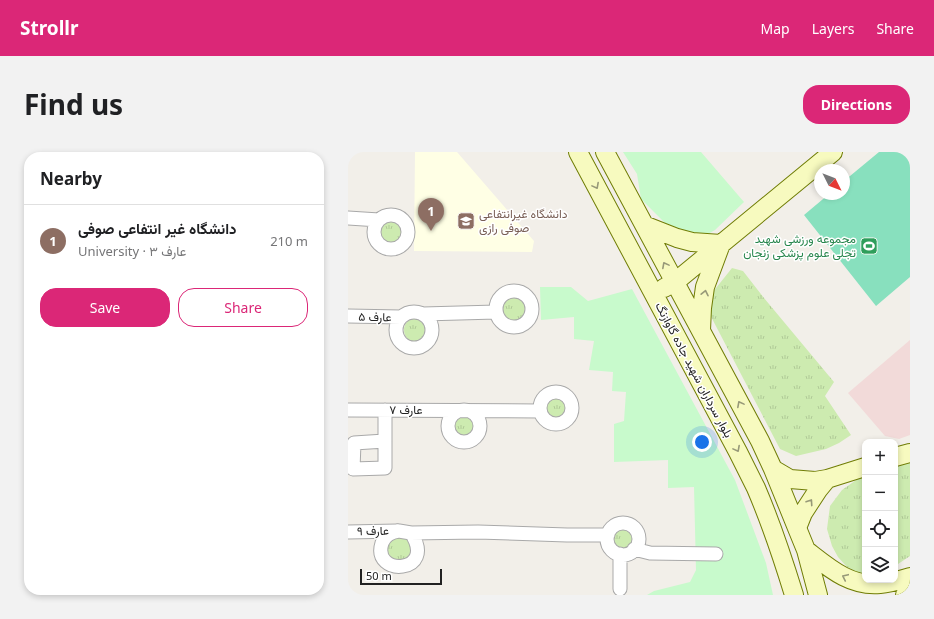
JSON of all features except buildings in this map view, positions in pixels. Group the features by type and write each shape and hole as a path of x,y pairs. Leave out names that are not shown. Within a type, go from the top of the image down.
{"main road":[{"name":"بلوار سرداران شهید جاده گاوازنگ","path":"578,152 742,459 756,488 783,560 794,595"},
{"name":"بلوار سرداران شهید جاده گاوازنگ","path":"605,152 760,441 806,550 818,595"},
{"path":"654,294 674,282 833,152"},
{"path":"644,225 677,238 692,242 721,244"},
{"path":"702,331 702,308 706,287 721,244"},
{"path":"898,456 910,453"},
{"path":"773,469 790,478 815,481 827,479 862,468"},
{"path":"797,528 806,507 827,479"},
{"path":"806,550 849,580 867,584 903,585 910,591"},
{"path":"782,595 777,573 783,560"},
{"path":"903,585 910,570"}],"street":[{"path":"348,218 379,220"},
{"path":"423,314 431,323 432,335 425,345 414,348 408,347 399,340 396,334 398,322 406,314 412,312 423,314 496,312"},
{"name":"عارف ۵","path":"348,316 401,318"},
{"name":"عارف ۷","path":"348,410 540,411"},
{"path":"385,410 385,441"},
{"path":"623,523 632,526 636,530 638,540 634,549 626,554 616,553 611,550 607,540 613,526 623,523"},
{"name":"عارف ۹","path":"348,532 478,532 608,535"},
{"path":"634,549 650,553 716,554"},
{"path":"620,554 620,589"}],"shaded area":[{"name":"دانشگاه غیرانتفاعی صوفی رازی","path":"415,152 457,152 534,241 532,252 414,251"},
{"path":"910,340 910,435 899,439 885,436 848,393"}],"green space":[{"path":"623,152 701,152 744,202 715,230 699,239 670,228 641,199 637,174"},
{"name":"مجموعه ورزشی شهید تجلی علوم پزشکی زنجان","path":"879,152 910,152 910,277 876,306 804,215 822,200 850,200 850,176"},
{"path":"391,220 400,223 403,232 400,241 391,244 382,241 379,232 382,223"},
{"path":"732,268 743,271 834,382 825,396 851,435 839,443 826,449 796,456 780,449 707,309 712,293"},
{"path":"540,287 571,287 588,301 632,289 735,480 766,563 773,595 647,595 654,591 690,582 696,570 694,487 668,488 668,460 614,462 614,424 624,421 626,392 612,391 613,372 589,370 594,341 574,339 574,317 541,320"},
{"path":"514,297 523,300 526,309 523,318 514,321 505,318 502,309 505,300"},
{"path":"416,318 425,321 428,330 425,339 416,342 407,339 404,330 407,321"},
{"path":"556,395 565,398 568,407 565,416 556,419 547,416 544,407 547,398"},
{"path":"456,417 471,417 475,422 476,427 474,434 469,438 464,438 458,437 454,434 452,424"},
{"path":"910,460 910,556 898,564 898,475 898,463"},
{"path":"862,477 862,573 847,567 838,557 832,546 827,529 830,506 842,490"},
{"path":"624,526 633,529 636,538 633,547 624,550 615,547 612,538 615,529"},
{"path":"395,536 407,538 410,544 411,552 405,560 393,560 387,554 386,546"}],"place":[{"name":"دانشگاه غیرانتفاعی صوفی رازی","path":"466,221"},
{"name":"دانشگاه غیر انتفاعی صوفی","path":"431,231"},
{"name":"مجموعه ورزشی شهید تجلی علوم پزشکی زنجان","path":"869,246"}]}
